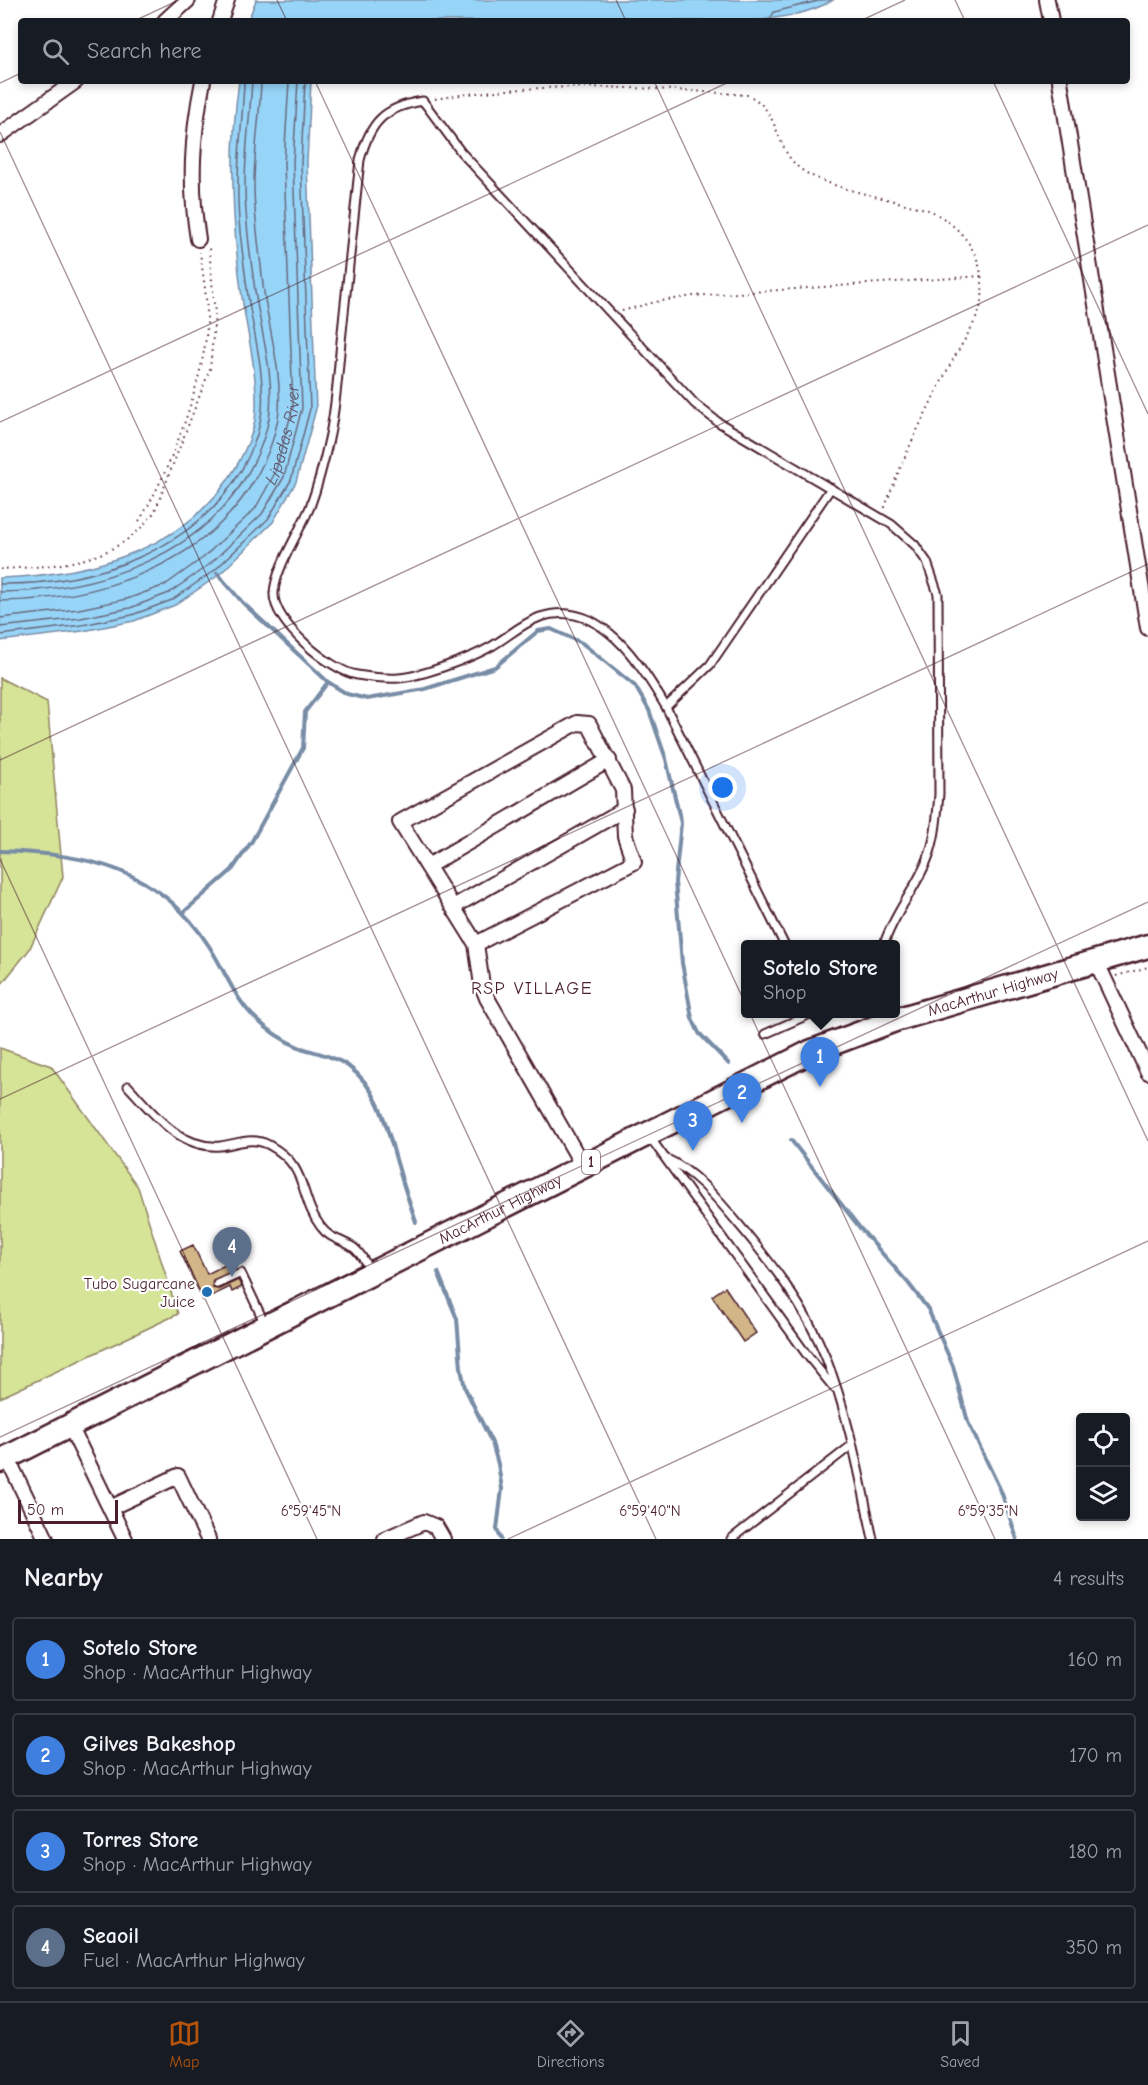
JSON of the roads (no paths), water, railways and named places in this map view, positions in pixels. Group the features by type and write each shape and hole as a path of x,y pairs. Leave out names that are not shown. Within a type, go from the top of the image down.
{"highway":[{"name":"MacArthur Highway","path":"900,1015 1100,970 1148,946"},
{"name":"MacArthur Highway","path":"4,1459 810,1052 891,1018"}],"street":[{"path":"168,18 188,0"},
{"path":"221,18 227,0"},
{"path":"1047,0 1050,18"},
{"path":"0,135 72,84"},
{"path":"202,84 195,120 191,164 192,202 203,241"},
{"path":"1061,84 1143,560 1148,628"},
{"path":"476,944 634,862 625,836 623,790 594,729 589,724 577,723 400,822 476,944 480,956 482,985 487,998 584,1166"},
{"path":"428,866 609,760"},
{"path":"453,907 625,810"},
{"path":"1100,970 1148,1072"},
{"path":"70,1426 125,1539"},
{"path":"4,1459 46,1539"},
{"path":"110,1508 178,1476 208,1539"},
{"path":"385,1539 424,1522 436,1527 443,1539"}],"lane":[{"path":"782,940 666,707 633,656 611,634 587,618 566,614 543,616 520,625 491,647 462,660 399,678 354,675 324,660 288,626 277,609 274,594 283,565 309,507 330,435 338,391 360,160 366,137 375,123 390,111 404,104 423,101 461,152 695,404 718,422 882,518 903,533 927,562 938,594 939,620 939,794 936,824 929,857 899,908 886,940"},
{"path":"666,707 715,659 831,488"},
{"path":"765,1034 801,1018"},
{"path":"128,1086 166,1127 188,1141 203,1146 221,1146 253,1140 268,1144 283,1154 301,1176 312,1213 321,1227 335,1240 357,1251 372,1273"},
{"path":"647,1134 807,1355 837,1392"},
{"path":"665,1158 680,1166 720,1203 771,1266 814,1331 837,1392 852,1445 873,1539"},
{"path":"218,1284 241,1272 267,1326"},
{"path":"731,1539 852,1445"}],"water":[{"path":"256,0 833,0 804,12 775,18 249,18"},
{"name":"Lipadas River","path":"239,84 311,84 307,162 316,409 296,482 273,522 219,575 175,605 134,621 83,631 0,641 0,578 68,571 102,563 164,538 192,519 216,495 236,467 247,446 254,423 256,392 235,238 233,159"}],"waterway":[{"path":"217,573 243,603 328,682 347,694 367,699 425,689 495,667 538,631 551,629 582,643 635,686 649,710 666,759 681,823 675,882 682,963 692,1018 699,1033 729,1064"},
{"path":"185,911 232,870 252,841 303,748 305,712 328,682"},
{"path":"0,851 63,856 92,862 119,870 144,882 168,899 189,920 209,946 239,999 257,1020 294,1045 331,1057 348,1066 368,1087 386,1125 416,1222"},
{"path":"791,1140 860,1228 928,1309 953,1366 968,1422 1001,1491 1017,1539"},
{"path":"438,1272 457,1319 465,1388 492,1443 498,1464 502,1489 497,1529 501,1539"}],"place":[{"name":"Sotelo Store","path":"820,1087"},
{"name":"Gilves Bakeshop","path":"742,1123"},
{"name":"Torres Store","path":"693,1151"},
{"name":"Seaoil","path":"232,1277"},
{"name":"Tubo Sugarcane Juice","path":"207,1292"}],"district":[{"name":"RSP VILLAGE","path":"532,988"}]}
